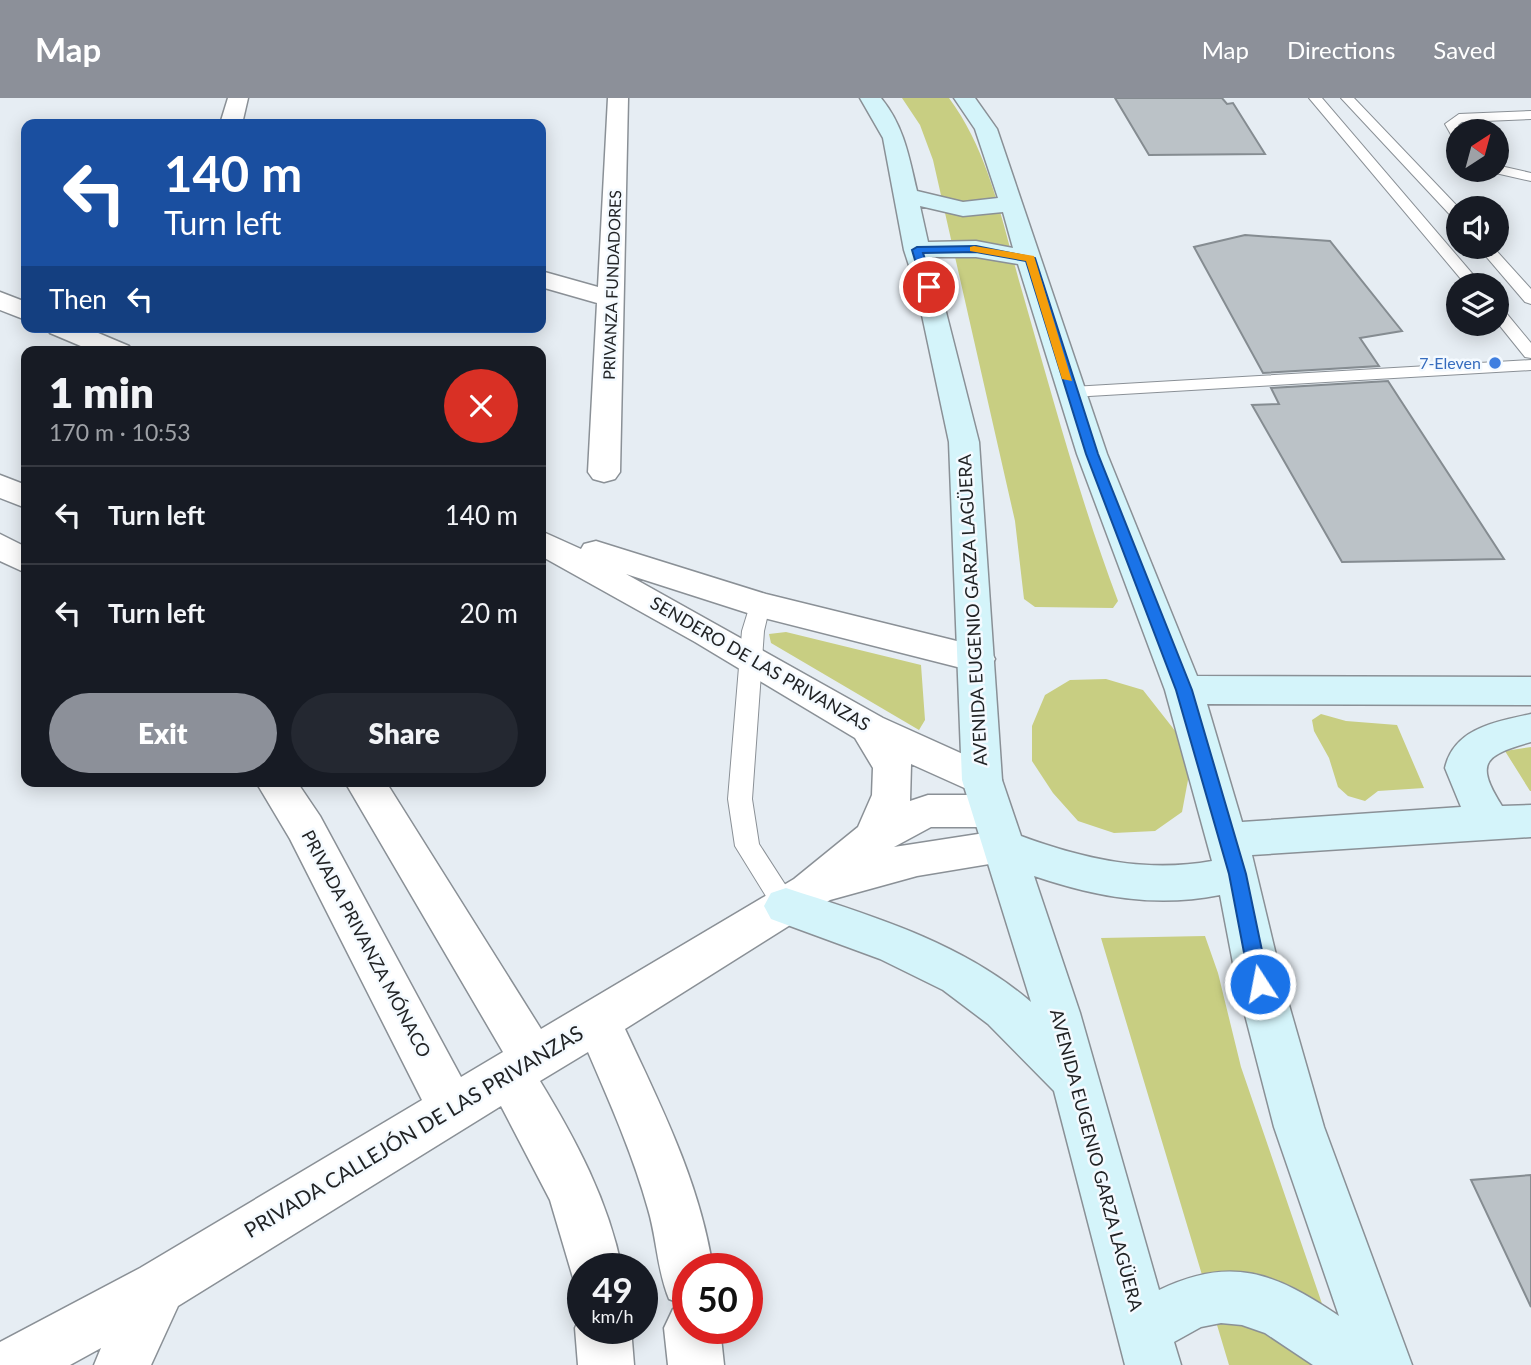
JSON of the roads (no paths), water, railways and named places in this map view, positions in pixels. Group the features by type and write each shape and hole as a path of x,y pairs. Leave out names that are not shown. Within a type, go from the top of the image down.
{"main road":[{"name":"AVENIDA EUGENIO GARZA LAGÜERA","path":"870,98 882,113 894,138 917,250 929,287 964,442 970,600 993,813 1074,1079 1147,1348"},
{"path":"964,98 986,130 1092,454 1184,690 1232,857 1260,984 1299,1127 1384,1365"},
{"path":"906,195 963,209 1012,204"},
{"path":"917,250 976,249 1030,258"},
{"path":"1184,690 1531,691"},
{"path":"1491,822 1465,779 1464,763 1469,751 1479,743 1531,727"},
{"path":"993,813 1054,867 1114,883 1159,886 1232,857 1491,822 1531,821"},
{"path":"797,899 960,977 1033,1034 1074,1079"},
{"path":"1147,1348 1176,1309 1202,1299 1226,1297 1259,1304 1289,1315 1321,1334 1358,1365"}],"street":[{"path":"232,119 238,98"},
{"name":"PRIVANZA FUNDADORES","path":"604,472 618,98"},
{"path":"546,280 612,299"},
{"path":"0,300 21,310"},
{"path":"74,333 105,346"},
{"path":"0,485 21,496"},
{"name":"SENDERO DE LAS PRIVANZAS","path":"546,536 760,605 977,659"},
{"path":"0,545 21,559"},
{"name":"SENDERO DE LAS PRIVANZAS","path":"546,545 752,658 869,728 993,813"},
{"path":"869,728 893,766 892,795 874,838"},
{"name":"PRIVADA PRIVANZA MÓNACO","path":"279,787 305,828 452,1109"},
{"path":"368,787 521,1066 547,1140 574,1196 590,1253"},
{"name":"PRIVADA CALLEJÓN DE LAS PRIVANZAS","path":"14,1365 159,1287 797,899 874,838 929,811 993,813"},
{"name":"PRIVADA CALLEJÓN DE LAS PRIVANZAS","path":"797,899 889,863 950,852 993,813"},
{"path":"597,1020 659,1159 680,1227 684,1253"},
{"path":"122,1365 159,1287"},
{"path":"604,1344 606,1365"},
{"path":"694,1344 696,1365"}],"lane":[{"path":"1315,98 1464,273"},
{"path":"1347,98 1446,202"},
{"path":"1458,119 1531,115"},
{"path":"1509,172 1531,177"},
{"path":"1496,259 1531,299"},
{"path":"1509,327 1531,353"},
{"path":"1072,392 1531,365"},
{"path":"760,605 753,631 740,799 747,846 797,899"}],"place":[{"name":"7-Eleven","path":"1495,363"}]}
